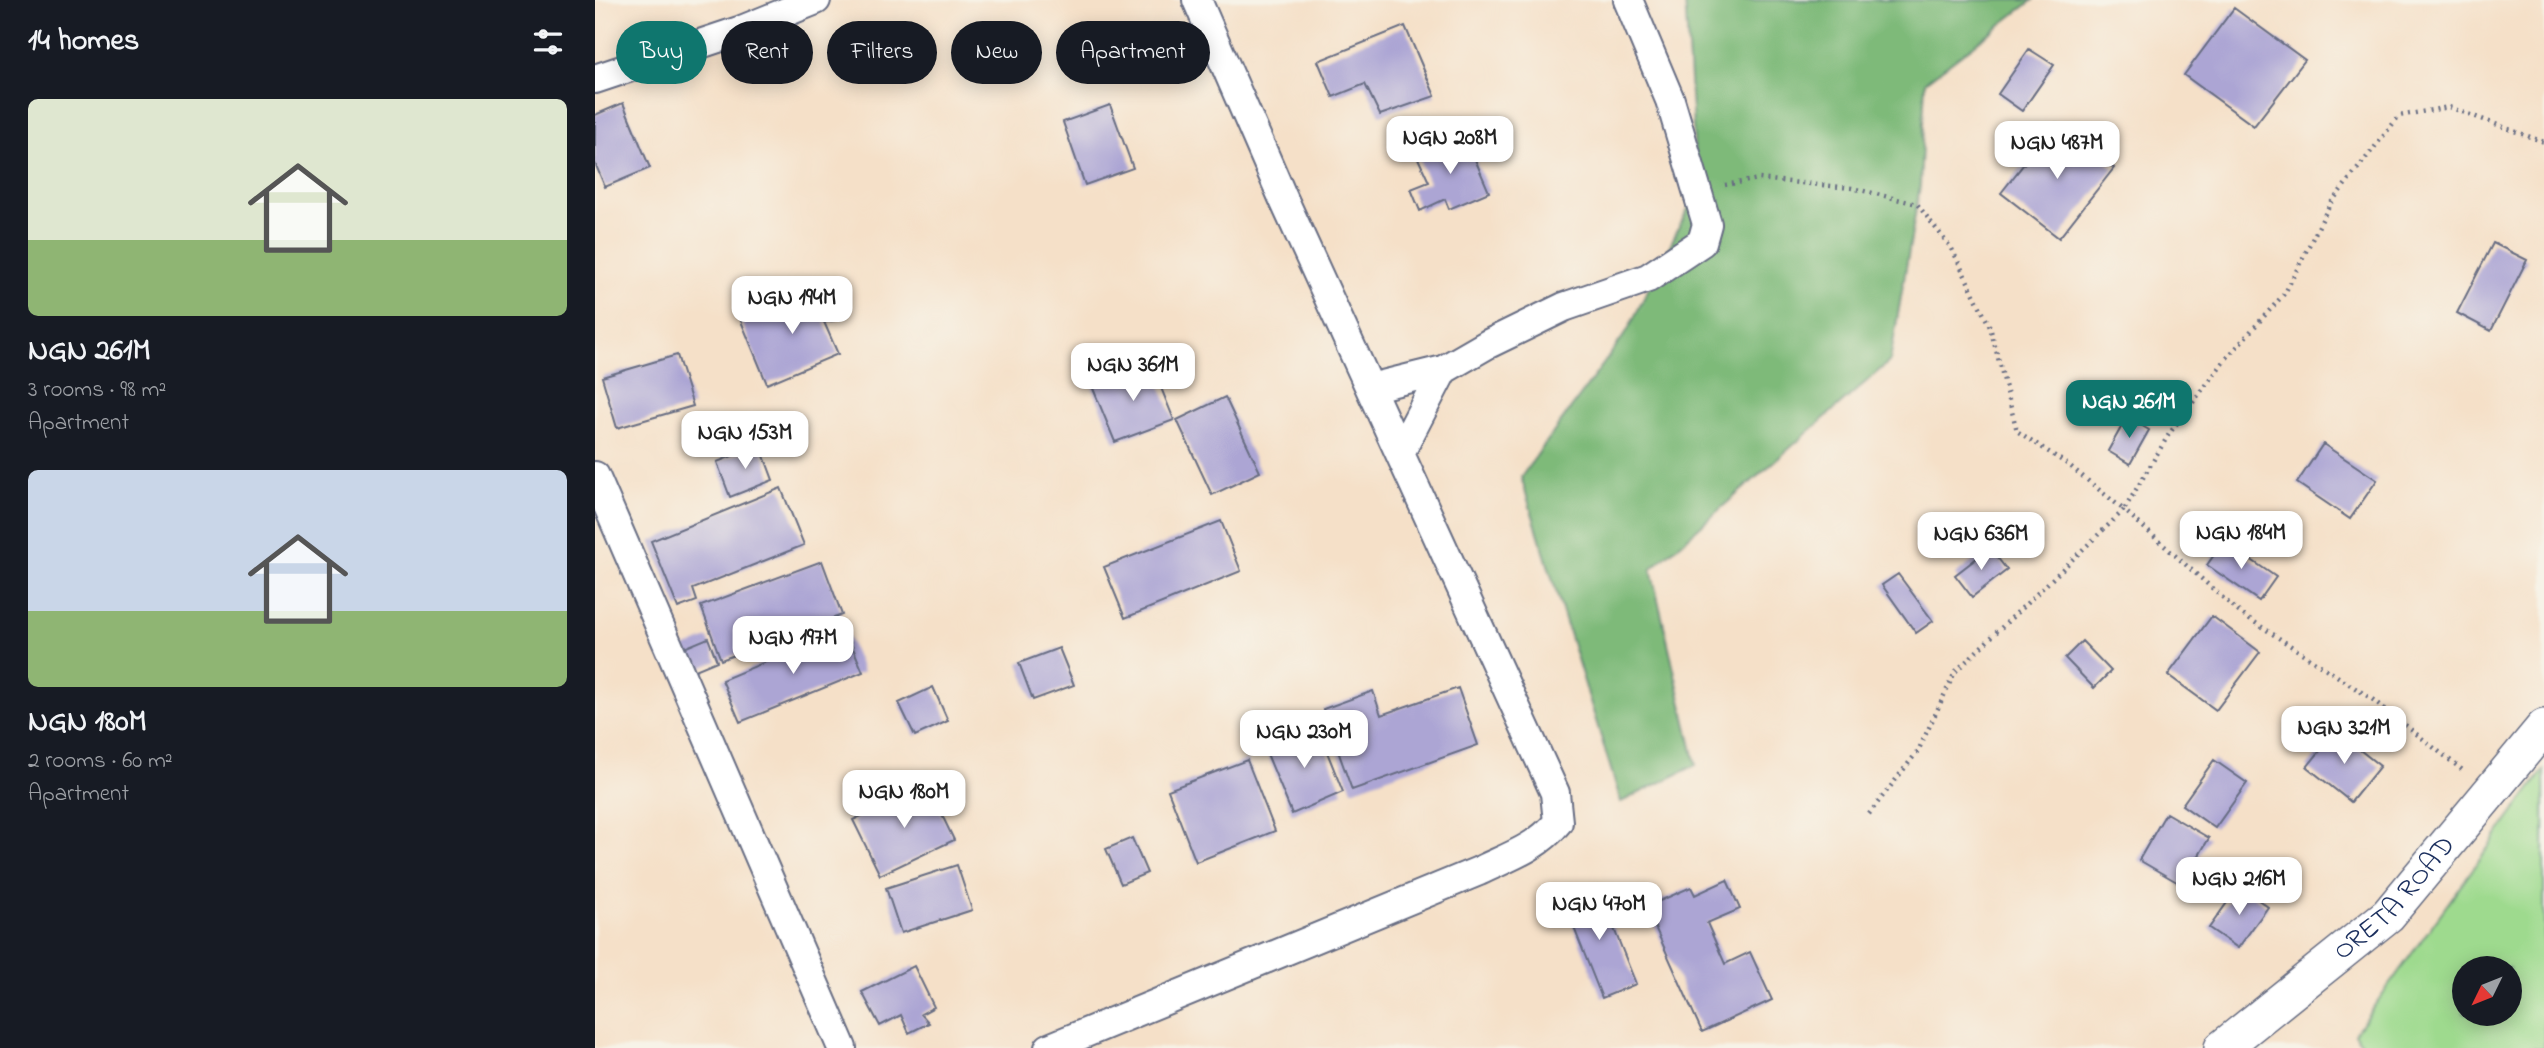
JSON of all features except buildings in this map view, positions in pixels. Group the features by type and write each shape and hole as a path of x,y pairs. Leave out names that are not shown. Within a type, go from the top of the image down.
{"street":[{"path":"595,79 739,31 816,0"},
{"path":"1049,1048 1479,871 1546,838 1558,822 1555,793 1197,0"},
{"path":"1370,388 1443,370 1564,307 1648,278 1677,262 1702,242 1707,224 1670,100 1628,0"},
{"path":"1400,453 1443,370"},
{"path":"595,476 842,1048"},
{"name":"ORETA ROAD","path":"2222,1048 2388,915 2544,727"}],"path":[{"path":"1869,814 1918,751 1955,672 2124,510 2169,434 2224,360 2285,293 2330,204 2399,116 2449,107 2544,142"},
{"path":"1697,191 1759,179 1852,187 1916,204 1952,248 1990,327 2017,431 2070,466 2124,510 2239,612 2372,699 2490,792"}],"green space":[{"path":"1685,0 2033,0 1925,82 1920,186 1890,361 1651,569 1696,765 1621,802 1521,477 1628,330 1697,191"},
{"path":"2544,770 2544,1048 2366,1048 2354,1034"}]}
